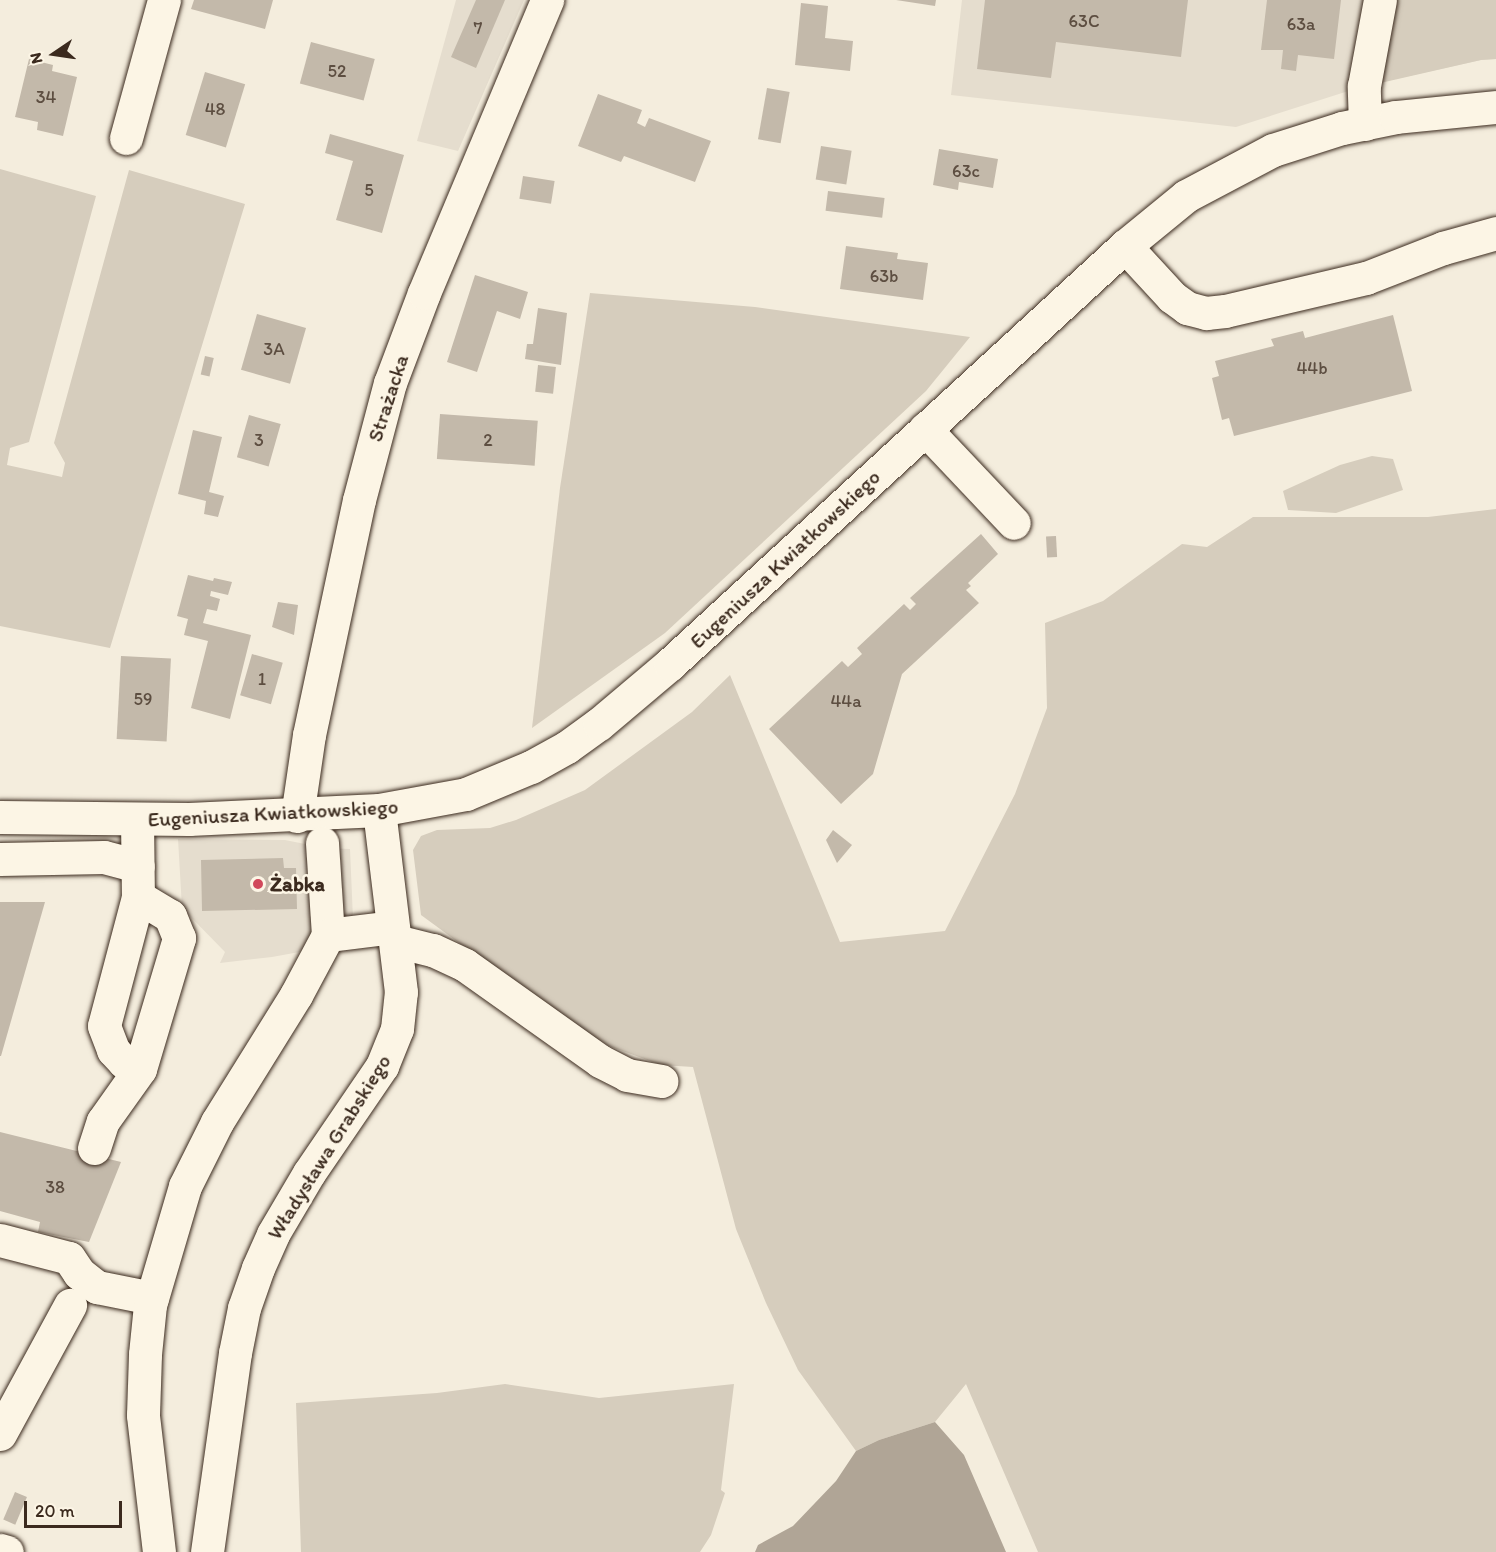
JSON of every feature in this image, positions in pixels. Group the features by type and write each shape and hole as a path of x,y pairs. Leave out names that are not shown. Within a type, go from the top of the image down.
{"street":[{"path":"126,138 164,0"},
{"name":"Strażacka","path":"297,816 309,735 359,500 390,383 424,293 547,0"},
{"path":"1365,124 1364,86 1380,0"},
{"name":"Eugeniusza Kwiatkowskiego","path":"0,817 137,819 297,816 379,810 435,802 466,794 502,780 567,747 599,724 670,664 1125,246 1186,196 1234,168 1273,150 1396,117 1496,107"},
{"path":"1125,246 1172,297 1187,308 1206,313 1366,278 1443,248 1496,233"},
{"path":"925,429 1014,523"},
{"name":"Władysława Grabskiego","path":"207,1552 225,1416 244,1308 266,1251 290,1204 382,1066 397,1029 401,992 379,810"},
{"path":"137,819 138,881 104,1026 113,1050 124,1062 140,1069"},
{"path":"159,1552 143,1415 145,1354 152,1298 185,1186 217,1122 296,995 328,935 322,843"},
{"path":"0,859 104,857 138,881 170,916 179,938 140,1069 104,1121 94,1148"},
{"path":"328,935 395,934 433,950 465,965 593,1058 627,1075 661,1081"},
{"path":"0,1240 69,1258 79,1273 98,1287 152,1298"},
{"path":"0,1434 70,1305"},
{"path":"0,1550 7,1552"}],"shaded area":[{"path":"456,0 524,0 458,151 417,141"},
{"path":"962,0 1496,0 1496,59 1481,60 1364,86 1236,127 951,95"},
{"path":"1391,0 1496,0 1496,59 1481,60 1376,84"},
{"path":"0,169 96,196 29,442 10,448 7,465 62,477 65,463 54,443 129,170 245,204 110,648 0,626"},
{"path":"590,293 755,307 970,337 926,391 665,633 532,728 560,488"},
{"path":"1372,456 1393,459 1403,490 1336,513 1288,510 1283,491 1340,465"},
{"path":"1496,509 1496,1552 1038,1552 966,1384 935,1422 879,1440 856,1451 798,1370 766,1303 736,1229 693,1067 661,1065 609,1046 567,1022 421,915 413,850 421,836 437,830 490,828 516,820 585,790 692,712 730,675 840,942 945,931 1015,794 1047,708 1045,623 1103,601 1182,544 1207,547 1253,517 1428,517"},
{"path":"178,839 285,840 325,848 350,849 354,942 272,957 220,963 225,952 182,908"},
{"path":"505,1384 599,1398 734,1384 721,1490 725,1493 711,1535 700,1552 301,1552 296,1403 437,1393"},
{"path":"935,1422 964,1455 1006,1552 755,1552 758,1545 793,1526 836,1481 856,1451 879,1440"}],"building":[{"path":"194,0 273,0 265,29 191,9"},
{"path":"476,0 505,0 476,68 451,57"},
{"path":"896,0 936,0 935,6"},
{"path":"985,0 1188,0 1181,57 1056,42 1051,78 977,69"},
{"path":"1267,0 1341,0 1334,59 1298,55 1296,71 1281,69 1283,50 1261,50"},
{"path":"801,3 828,6 825,38 853,41 850,71 795,65"},
{"path":"311,42 375,59 364,101 300,84"},
{"path":"29,59 53,65 52,71 77,77 63,136 37,130 38,122 15,117"},
{"path":"205,72 245,84 226,147 186,135"},
{"path":"767,88 790,92 781,143 758,139"},
{"path":"598,94 642,110 637,123 645,127 649,118 711,141 695,182 624,156 621,162 578,146"},
{"path":"330,134 404,155 382,233 336,220 353,161 325,153"},
{"path":"821,146 852,151 846,184 816,180"},
{"path":"939,149 998,159 993,188 959,182 958,190 933,185"},
{"path":"523,176 555,181 551,204 519,199"},
{"path":"828,191 885,198 882,218 826,211"},
{"path":"846,246 898,253 897,259 928,263 923,300 840,289"},
{"path":"475,275 528,292 520,319 497,311 477,372 447,362"},
{"path":"538,308 567,313 561,365 525,359 527,344 533,344"},
{"path":"257,314 306,328 290,384 241,370"},
{"path":"1393,315 1412,391 1234,436 1229,418 1222,420 1212,378 1219,376 1215,361 1274,346 1271,339 1303,331 1305,338"},
{"path":"205,356 214,358 209,377 201,375"},
{"path":"538,365 556,367 553,394 535,392"},
{"path":"440,414 538,421 535,466 437,459"},
{"path":"249,415 281,424 269,466 237,457"},
{"path":"193,430 222,437 209,492 224,496 218,517 204,514 206,501 178,494"},
{"path":"981,534 998,554 968,583 971,586 966,590 979,603 902,674 873,774 841,804 769,729 842,661 848,667 862,654 857,648 904,604 910,610 916,604 910,598"},
{"path":"1056,536 1057,557 1047,557 1046,537"},
{"path":"188,575 213,581 214,578 232,582 228,595 211,591 210,596 220,599 217,611 207,609 203,623 251,635 230,719 191,708 208,641 184,635 188,619 177,616"},
{"path":"278,602 298,605 294,635 272,627"},
{"path":"252,654 283,663 271,704 240,695"},
{"path":"121,656 171,659 167,742 117,739"},
{"path":"833,830 852,845 837,863 826,840"},
{"path":"283,858 284,868 296,868 297,909 202,911 201,860"},
{"path":"0,902 45,902 1,1056 0,1056"},
{"path":"0,1132 121,1162 89,1242 38,1232 40,1222 0,1211"},
{"path":"15,1492 27,1497 15,1525 3,1520"}],"place":[{"name":"Żabka","path":"258,884"}]}
